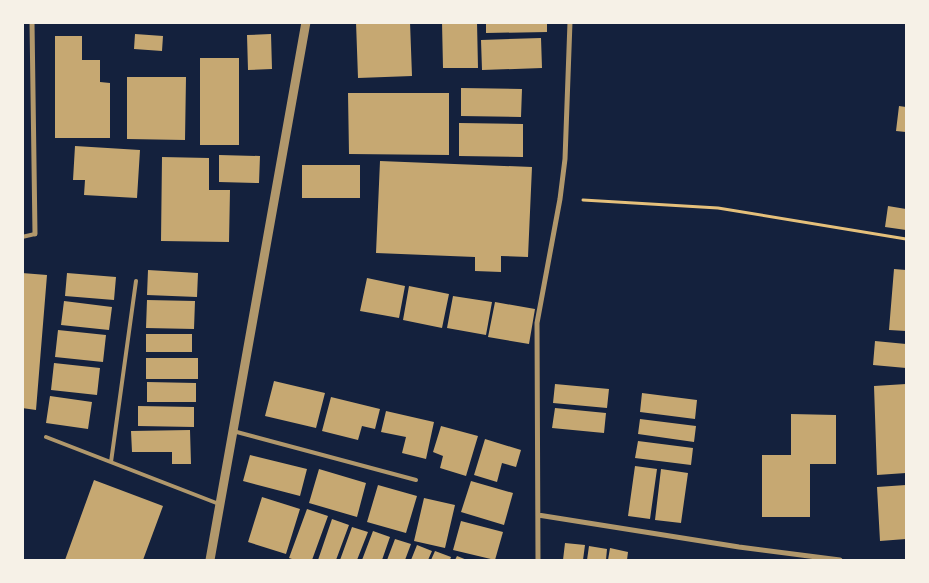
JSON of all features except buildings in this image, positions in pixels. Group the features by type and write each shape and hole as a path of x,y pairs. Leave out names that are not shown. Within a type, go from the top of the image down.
{"street":[{"path":"32,22 35,234"},
{"path":"210,560 306,22"},
{"path":"538,560 537,323 560,199 565,159 570,22"},
{"path":"538,515 738,547 840,560"}],"lane":[{"path":"22,237 35,234"},
{"path":"111,462 136,281"},
{"path":"233,431 416,480"},
{"path":"46,437 220,505"}],"path":[{"path":"560,199 718,208 906,239"}]}
